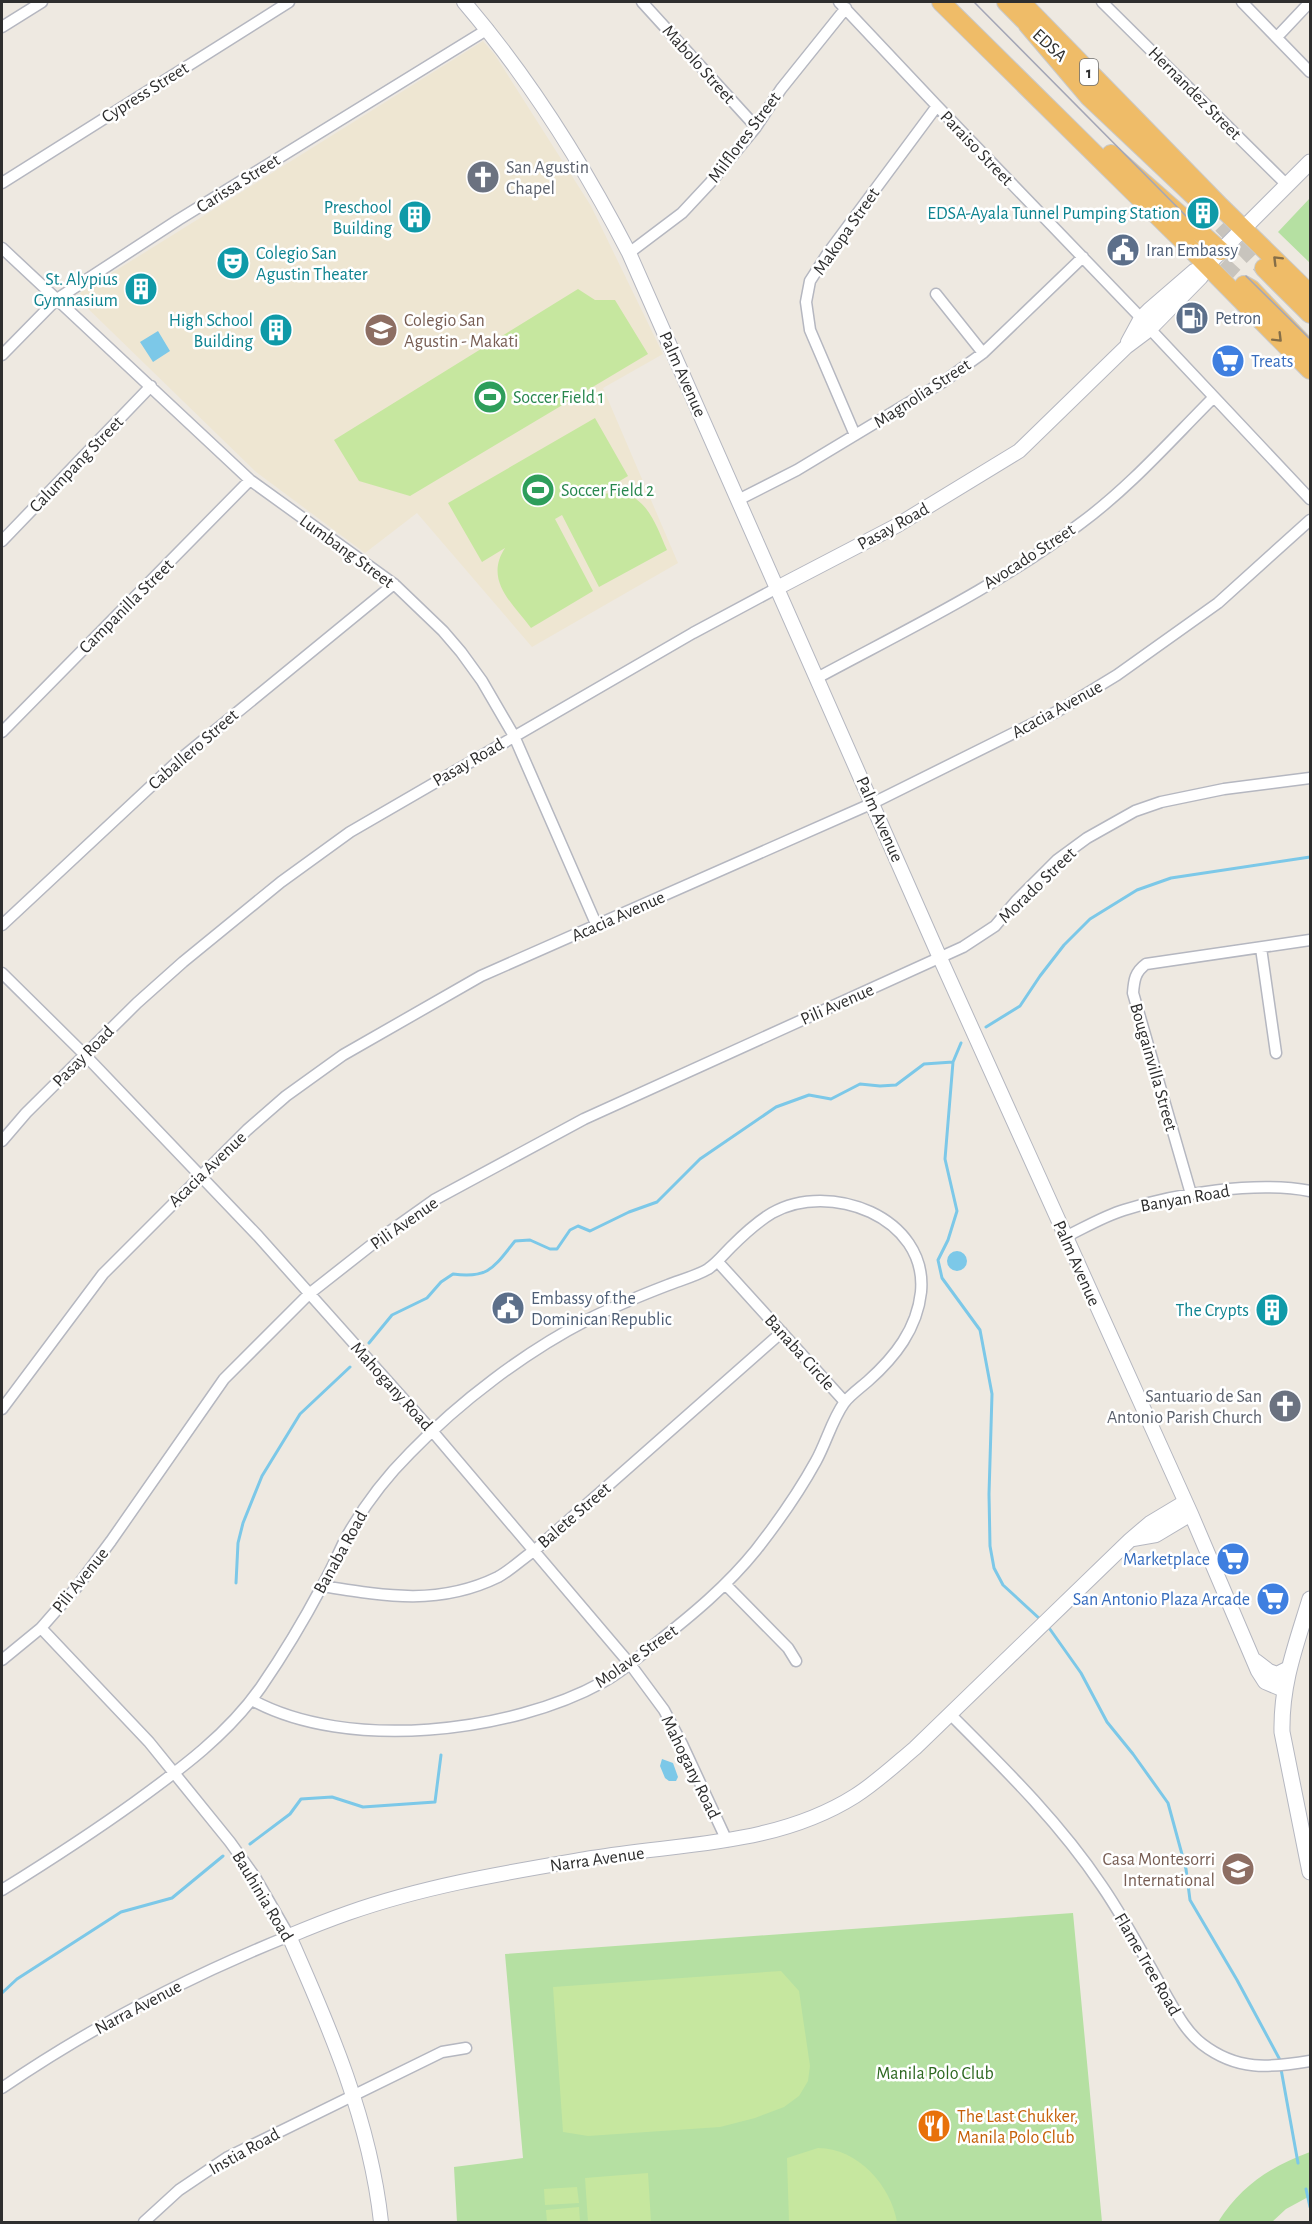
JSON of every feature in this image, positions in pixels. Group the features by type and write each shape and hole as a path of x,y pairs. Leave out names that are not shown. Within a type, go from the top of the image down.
{"highway":[{"path":"941,2 1311,370"},
{"name":"EDSA","path":"953,2 1064,114"},
{"name":"EDSA","path":"1006,2 1172,163"},
{"name":"1","path":"1021,2 1220,206 1311,294"},
{"path":"1027,24 1089,97 1203,205"},
{"path":"1046,107 1105,149 1221,251"},
{"path":"1264,268 1311,314"},
{"path":"1244,285 1311,351"}],"main road":[{"path":"1207,266 1311,162"},
{"path":"1311,1599 1288,1668 1284,1690 1282,1732 1311,1872"}],"street":[{"path":"2,27 42,2"},
{"name":"Cypress Street","path":"2,183 289,2"},
{"name":"Palm Avenue","path":"464,2 488,29 544,108 592,186 629,253 940,958 1265,1682 1284,1690"},
{"name":"Mabolo Street","path":"642,2 756,127"},
{"name":"Hernandez Street","path":"1102,2 1287,185"},
{"path":"1242,2 1311,72"},
{"path":"1277,37 1311,2"},
{"name":"Milflores Street","path":"629,253 682,213 756,127 842,5"},
{"name":"Paraiso Street","path":"842,5 1311,500"},
{"name":"Carissa Street","path":"2,355 57,299 170,225 488,29"},
{"name":"Makopa Street","path":"855,435 810,330 806,302 810,281 828,253 937,106"},
{"name":"Lumbang Street","path":"2,248 250,480 394,584 443,631 482,681 514,736 597,926"},
{"name":"Magnolia Street","path":"738,500 797,470 944,382 983,353 1083,257"},
{"name":"Pasay Road","path":"2,1141 26,1113 137,1003 281,882 350,832 514,736 693,633 896,526 995,465 1017,447 1025,444 1126,347 1146,324 1201,277 1207,266"},
{"path":"936,294 983,353"},
{"name":"Calumpang Street","path":"2,541 151,386"},
{"name":"Avocado Street","path":"817,678 948,607 1018,566 1082,523 1125,486 1214,397"},
{"name":"Campanilla Street","path":"2,732 250,480"},
{"name":"Acacia Avenue","path":"2,1409 103,1274 199,1176 286,1096 344,1056 480,976 873,803 1058,711 1117,675 1218,603 1311,520"},
{"name":"Caballero Street","path":"2,925 178,760 394,584"},
{"name":"Morado Street","path":"940,958 988,933 1057,860 1087,838 1135,811 1161,802 1224,789 1311,778"},
{"name":"Bougainvilla Street","path":"1191,1194 1133,993 1134,978 1140,968 1146,964 1311,940"},
{"path":"1261,948 1276,1053"},
{"name":"Pili Avenue","path":"2,1660 41,1628 76,1588 224,1379 309,1294 379,1239 434,1200 584,1119 940,958"},
{"name":"Mahogany Road","path":"2,973 84,1054 258,1236 535,1550 630,1664 663,1710 682,1744 727,1842"},
{"name":"Banyan Road","path":"1065,1237 1122,1210 1191,1194 1243,1188 1311,1191"},
{"name":"Banaba Circle","path":"828,1200 858,1207 877,1215 906,1238 921,1274 920,1296 913,1323 902,1345 887,1364 845,1402 718,1262 751,1229 774,1212 795,1203 828,1200"},
{"name":"Banaba Road","path":"2,1890 98,1828 175,1773 231,1724 265,1682 322,1586 365,1506 410,1453 433,1432 506,1370 552,1340 589,1319 660,1288 705,1272 718,1262"},
{"name":"Balete Street","path":"322,1586 386,1596 441,1595 499,1576 535,1550 782,1332"},
{"name":"Molave Street","path":"252,1700 280,1714 307,1721 375,1731 485,1724 574,1696 607,1681 687,1619 726,1585 781,1517 817,1460 845,1402"},
{"name":"Narra Avenue","path":"2,2088 45,2058 161,1994 232,1959 348,1913 390,1900 489,1876 596,1857 727,1842 801,1822 855,1796 915,1748 951,1715 1150,1523 1188,1508"},
{"path":"726,1585 788,1648 796,1661"},
{"name":"Bauhinia Road","path":"41,1628 95,1683 175,1773 249,1868 289,1936 324,2015 354,2095 378,2192 381,2223"},
{"path":"1255,1659 1269,1671 1277,1674 1288,1668"},
{"name":"Flame Tree Road","path":"951,1715 1012,1775 1066,1836 1103,1887 1180,2019 1200,2043 1230,2061 1244,2065 1284,2066 1311,2061"},
{"name":"Instia Road","path":"144,2223 179,2190 228,2157 442,2052 466,2048"}],"shaded area":[{"name":"Colegio San Agustin - Makati","path":"483,41 495,55 591,206 663,354 603,388 678,563 532,647 417,513 365,553 256,472 75,296"}],"green space":[{"path":"1310,198 1310,263 1278,232"},
{"name":"Soccer Field 1","path":"578,289 595,300 615,300 648,354 410,496 359,481 334,440"},
{"path":"595,418 628,476 598,494 622,493 639,501 651,516 667,550 599,587 562,515 555,519 593,591 531,628 509,600 499,581 499,560 505,548 482,562 448,503"},
{"name":"Manila Polo Club","path":"1073,1913 1102,2222 457,2222 454,2167 523,2158 505,1954"},
{"path":"781,1971 799,1991 810,2066 808,2081 799,2096 784,2107 755,2118 720,2127 588,2136 563,2132 553,1987"},
{"path":"818,2148 846,2154 870,2172 888,2195 897,2222 789,2222 787,2158"},
{"path":"1310,2152 1310,2196 1286,2209 1272,2222 1218,2222 1237,2198 1258,2179 1282,2164"},
{"path":"648,2173 651,2222 588,2222 585,2178"},
{"path":"577,2187 579,2203 545,2205 544,2189"},
{"path":"579,2207 580,2222 547,2222 546,2210"}],"water":[{"path":"158,331 170,351 153,362 140,342"},
{"path":"957,1251 964,1254 967,1261 964,1268 957,1271 950,1268 947,1261 950,1254"},
{"path":"662,1759 673,1763 678,1777 676,1781 669,1781 665,1778 660,1766"}],"waterway":[{"path":"986,1027 1020,1006 1064,945 1090,919 1137,890 1171,878 1310,857"},
{"path":"961,1043 953,1062 945,1159 957,1211 948,1240 938,1260 942,1278 980,1330 992,1394 989,1494 990,1546 994,1568 1003,1585 1041,1620"},
{"path":"369,1343 392,1315 427,1298 441,1282 453,1274 475,1275 490,1269 515,1241 530,1240 550,1249 557,1249 570,1230 578,1226 590,1231 629,1212 657,1202 700,1159 776,1107 809,1095 831,1099 860,1084 896,1085 924,1064 953,1062"},
{"path":"236,1583 238,1543 243,1523 262,1476 300,1414 350,1367"},
{"path":"1047,1625 1081,1673 1107,1722 1168,1803 1186,1869 1190,1900 1280,2060"},
{"path":"250,1844 290,1814 301,1799 332,1797 363,1807 435,1802 441,1755"},
{"path":"2,1993 17,1979 121,1912 172,1898 223,1856"},
{"path":"1281,2069 1298,2163"},
{"path":"1306,2189 1310,2207"}],"tunnel":[{"path":"1203,205 1264,268"},
{"path":"1181,228 1244,285"}],"tram line":[{"path":"974,2 1186,216"},
{"path":"1246,276 1310,339"}],"place":[{"name":"San Agustin Chapel","path":"483,177"},
{"name":"EDSA-Ayala Tunnel Pumping Station","path":"1203,213"},
{"name":"Preschool Building","path":"415,217"},
{"name":"Iran Embassy","path":"1123,250"},
{"name":"Colegio San Agustin Theater","path":"233,263"},
{"name":"St. Alypius Gymnasium","path":"141,289"},
{"name":"Petron","path":"1192,318"},
{"name":"High School Building","path":"276,330"},
{"name":"Colegio San Agustin - Makati","path":"381,330"},
{"name":"Treats","path":"1228,361"},
{"name":"Soccer Field 1","path":"490,397"},
{"name":"Soccer Field 2","path":"538,490"},
{"name":"Embassy of the Dominican Republic","path":"508,1308"},
{"name":"The Crypts","path":"1272,1310"},
{"name":"Santuario de San Antonio Parish Church","path":"1285,1406"},
{"name":"Marketplace","path":"1233,1559"},
{"name":"San Antonio Plaza Arcade","path":"1273,1599"},
{"name":"Casa Montesorri International","path":"1238,1869"},
{"name":"The Last Chukker, Manila Polo Club","path":"934,2126"}]}
